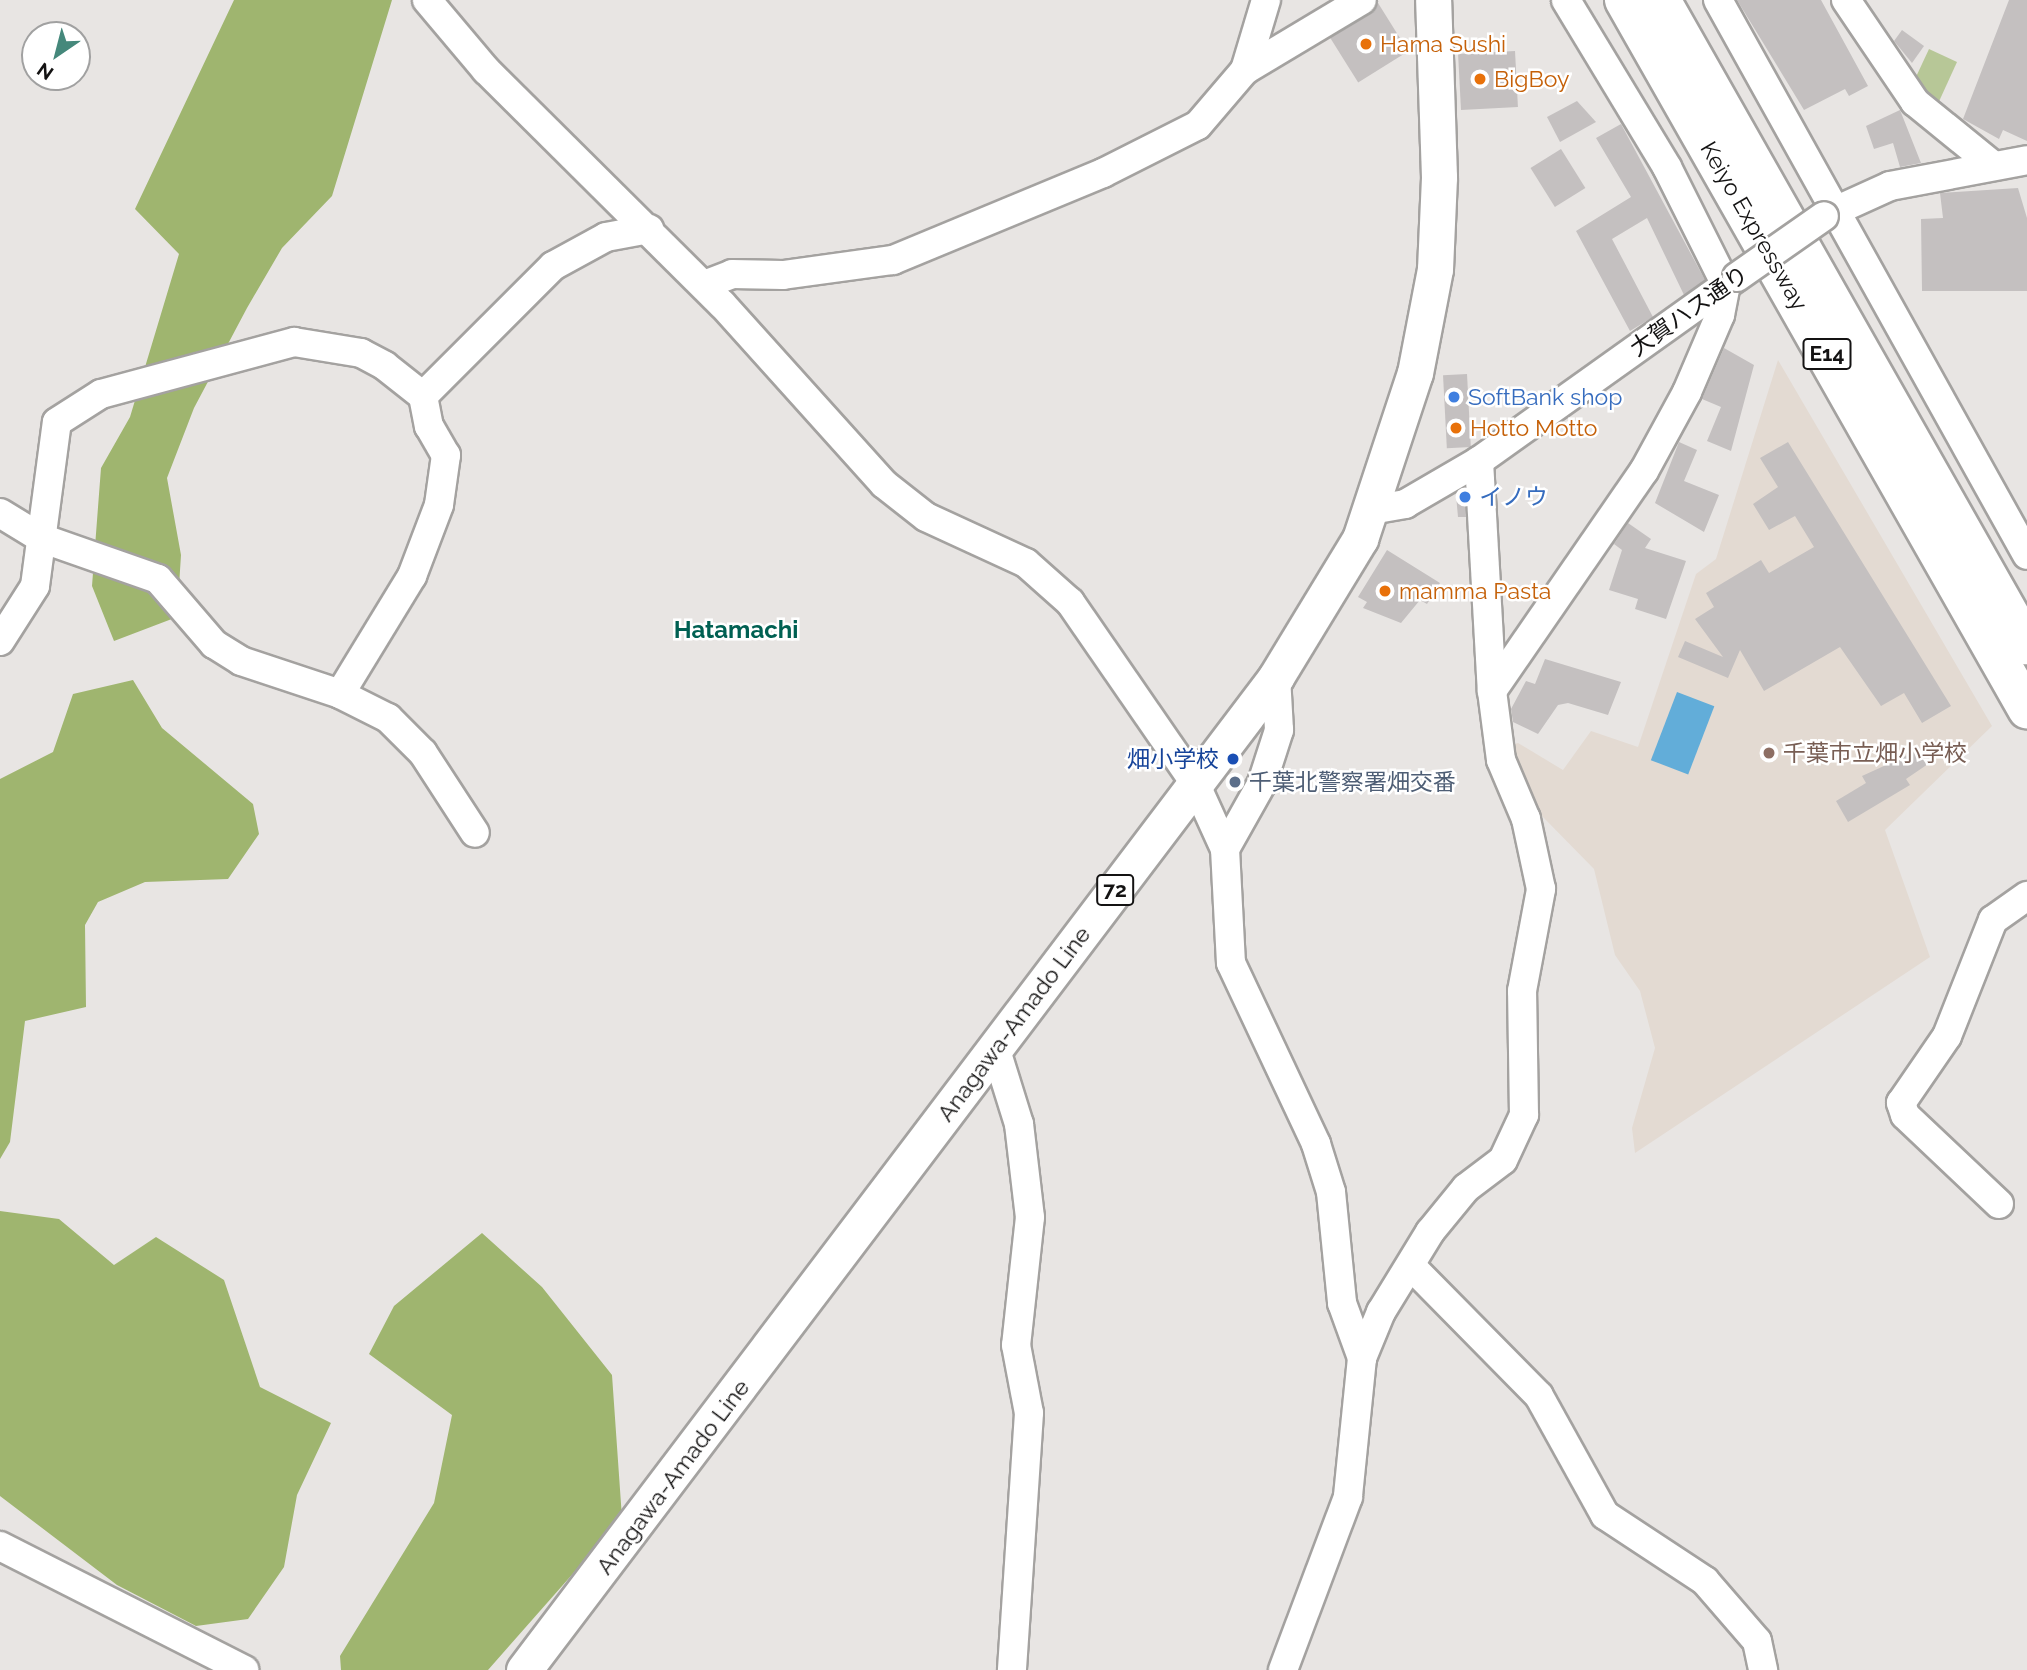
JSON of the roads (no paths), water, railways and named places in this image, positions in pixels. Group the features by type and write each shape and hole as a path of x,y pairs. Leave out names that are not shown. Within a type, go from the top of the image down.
{"highway":[{"name":"Keiyo Expressway","path":"1624,0 2027,709"},
{"name":"Keiyo Expressway","path":"1661,0 2027,645"}],"main road":[{"name":"Anagawa-Amado Line","path":"524,1670 1276,677 1371,510 1415,373 1435,269 1439,177 1433,0"}],"street":[{"path":"427,0 485,70 704,285 901,499 1026,564 1070,602 1195,783 1224,849 1231,963 1316,1144 1338,1226 1342,1303 1362,1358"},
{"path":"1245,70 1266,0"},
{"path":"704,285 732,274 783,275 893,260 1102,173 1198,125 1245,70 1362,0"},
{"path":"1492,691 1644,471 1692,381 1731,281 1667,167 1566,0"},
{"path":"1718,0 1828,214 2027,555"},
{"path":"1846,0 1915,102 1990,163"},
{"name":"大賀ハス通り","path":"1371,510 1405,505 1479,461 1828,214 1890,186 1990,163 2027,160"},
{"path":"422,396 553,266 606,237 649,229"},
{"path":"0,641 35,586 57,422 101,394 295,342 360,353 422,396 429,426 446,455 439,505 412,576 340,694"},
{"path":"1291,1666 1348,1497 1362,1358 1411,1265 1447,1207 1503,1160 1524,1115 1522,991 1541,889 1526,819 1501,760 1492,691 1479,461"},
{"path":"0,513 41,538 158,579 214,644 241,662 340,694 388,718 423,752 475,832"},
{"path":"1224,849 1262,783 1279,730 1276,677"},
{"path":"1999,1205 1905,1115 1901,1103 1947,1036 1993,919 2027,896"},
{"path":"995,1047 1019,1124 1030,1217 1016,1345 1029,1413 1012,1670"},
{"path":"1411,1265 1539,1396 1605,1515 1705,1581 1757,1641 1763,1670"},
{"path":"0,1546 244,1670"}],"water":[{"path":"1677,692 1714,706 1688,774 1651,760"}],"place":[{"name":"Hama Sushi","path":"1366,44"},
{"name":"BigBoy","path":"1480,79"},
{"name":"SoftBank shop","path":"1454,397"},
{"name":"Hotto Motto","path":"1456,428"},
{"name":"イノウ","path":"1465,497"},
{"name":"mamma Pasta","path":"1385,591"},
{"name":"千葉市立畑小学校","path":"1769,753"},
{"name":"畑小学校","path":"1233,759"},
{"name":"千葉北警察署畑交番","path":"1235,782"}],"district":[{"name":"Hatamachi","path":"736,630"}]}
